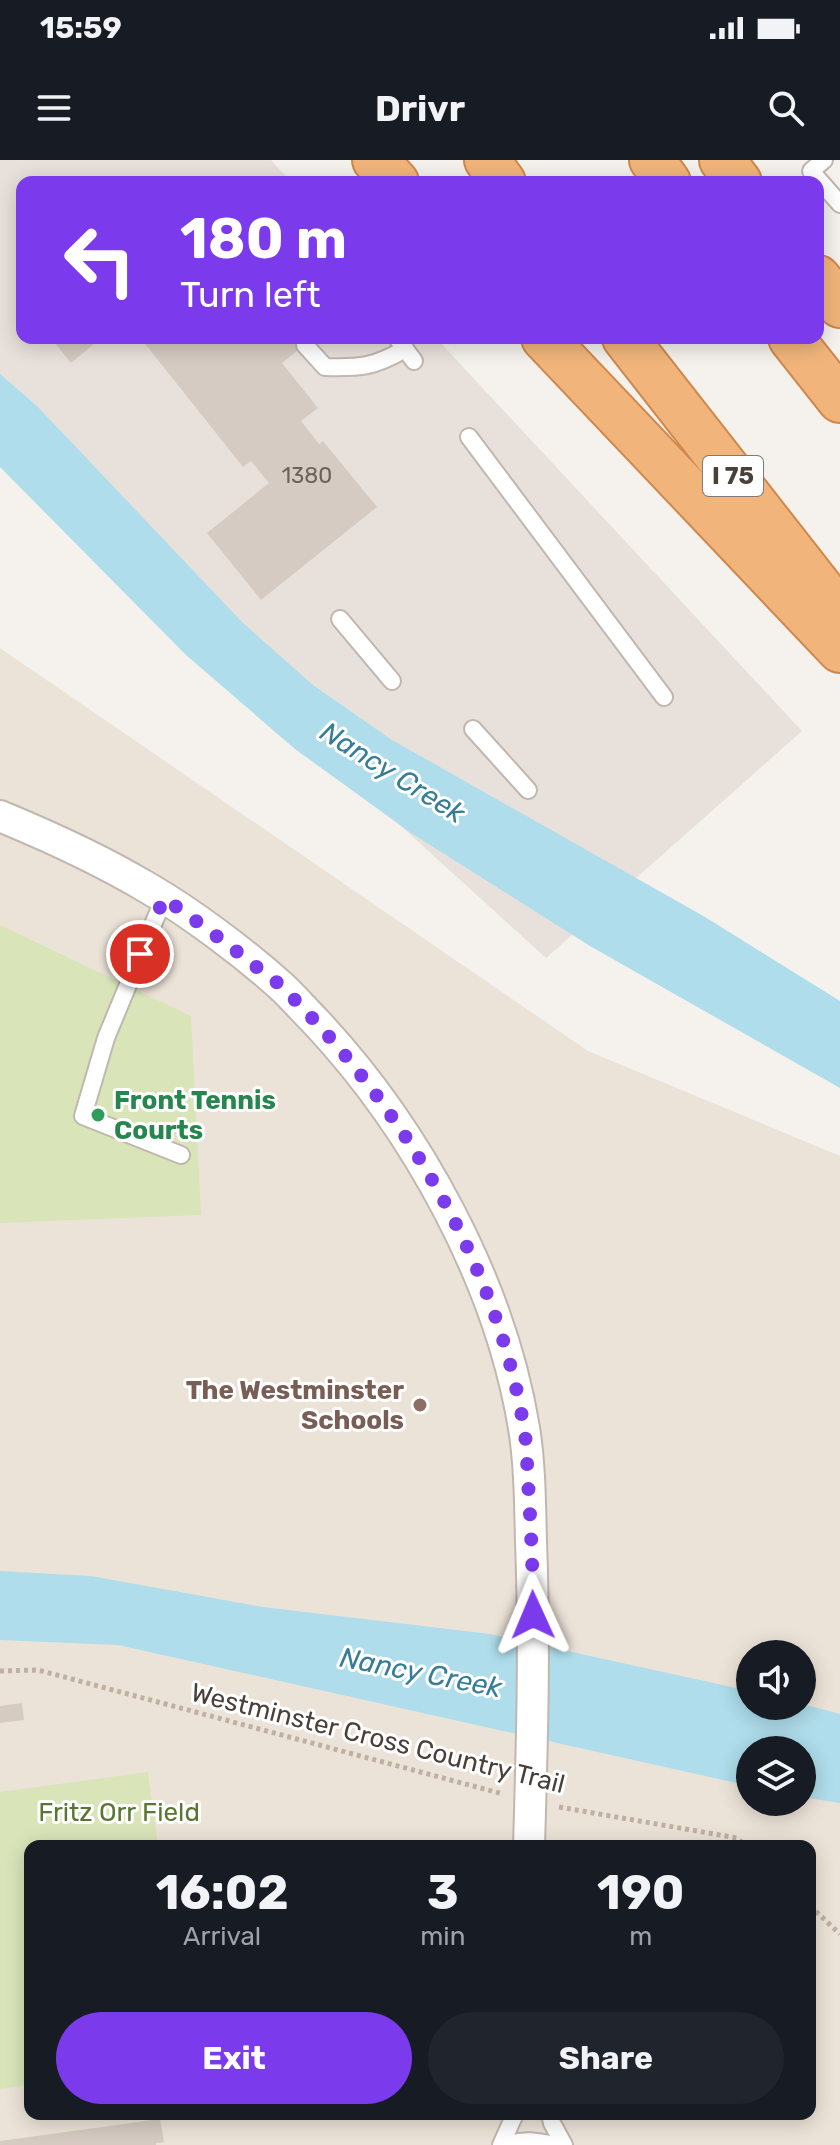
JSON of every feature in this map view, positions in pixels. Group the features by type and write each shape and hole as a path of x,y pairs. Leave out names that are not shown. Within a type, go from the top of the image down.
{"highway":[{"path":"375,160 390,176"},
{"path":"722,160 734,176"},
{"path":"824,285 840,305"},
{"path":"550,344 840,650"},
{"name":"I 75","path":"630,344 840,613"},
{"path":"796,344 840,400"}],"street":[{"path":"0,816 94,859 164,898 282,987 338,1046 385,1106 451,1217 482,1282 508,1352 525,1430 533,1587 529,1840"}],"lane":[{"path":"816,176 811,171 824,160"},
{"path":"824,184 838,199"},
{"path":"305,345 325,367 362,368 383,362 405,349"},
{"path":"469,437 664,697"},
{"path":"340,619 392,681"},
{"path":"473,729 528,790"},
{"path":"164,898 106,1038 83,1116 181,1155"},
{"path":"501,2145 512,2120"},
{"path":"551,2120 564,2145"},
{"path":"507,2145 517,2141 536,2141 553,2145"}],"path":[{"name":"Westminster Cross Country Trail","path":"0,1671 38,1670 531,1801 739,1840"},
{"path":"816,1912 840,1934"}],"shaded area":[{"path":"0,160 271,160 286,176 16,176 16,344 442,344 802,731 546,958 0,462"},
{"name":"The Westminster Schools","path":"0,648 588,1051 840,1156 840,2145 0,2145"}],"green space":[{"name":"Front Tennis Courts","path":"0,925 191,1016 201,1215 0,1223"},
{"name":"Fritz Orr Field","path":"148,1772 157,1840 24,1840 24,2086 0,2089 0,1792"}],"water":[{"name":"Nancy Creek","path":"0,374 37,406 242,622 313,685 392,740 705,917 840,1001 840,1088 590,946 411,833 295,749 186,655 0,467"},
{"name":"Nancy Creek","path":"0,1571 91,1576 263,1607 490,1634 736,1688 736,1720 816,1720 816,1708 840,1714 840,1803 816,1799 816,1736 736,1736 736,1783 118,1645 0,1640"}],"building":[{"path":"56,344 94,344 71,363"},
{"path":"145,344 306,344 282,363 318,408 301,421 319,444 323,441 377,507 261,600 207,533 269,483 251,461 243,467"},
{"path":"22,1703 24,1720 0,1723 0,1706"},
{"path":"160,2120 164,2142 156,2145 0,2145 0,2141"}],"place":[{"name":"Front Tennis Courts","path":"98,1115"},
{"name":"The Westminster Schools","path":"420,1405"}],"route":[{"path":"140,954 164,898 282,987 338,1046 385,1106 418,1157 482,1282 508,1352 525,1430 533,1615"}]}
